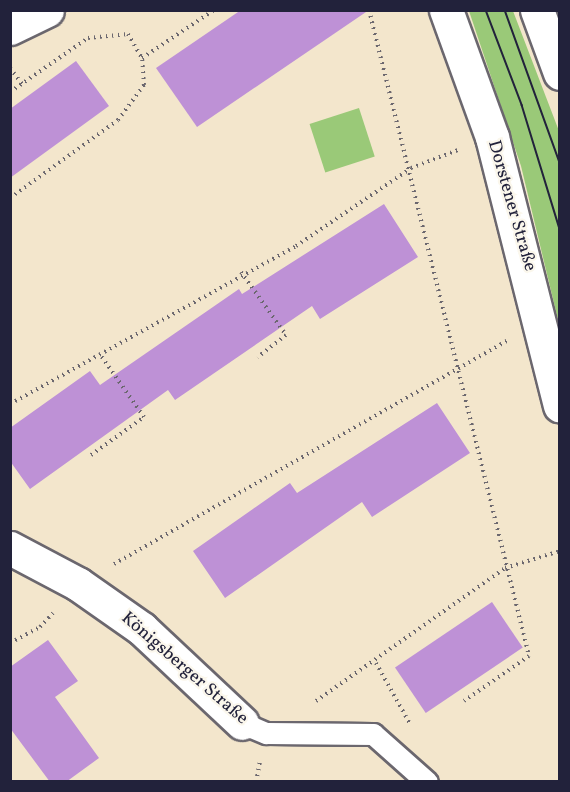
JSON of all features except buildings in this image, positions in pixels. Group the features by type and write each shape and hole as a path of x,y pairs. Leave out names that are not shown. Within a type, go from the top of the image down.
{"main road":[{"path":"10,28 46,10"},
{"name":"Dorstener Straße","path":"446,10 492,137 560,406"},
{"path":"537,10 560,73"},
{"name":"Königsberger Straße","path":"10,548 78,585 142,629 254,728"}],"lane":[{"name":"Königsberger Straße","path":"254,728 373,734 411,763 427,782"}],"path":[{"path":"142,58 214,10"},
{"path":"369,10 411,168 505,568 529,656 464,701"},
{"path":"10,92 88,38 128,34 142,58 144,85 118,120 10,198"},
{"path":"10,68 22,84"},
{"path":"10,404 241,272 296,246 411,168 444,155"},
{"path":"241,272 286,335 258,357"},
{"path":"91,455 144,417 99,353"},
{"path":"10,643 40,627 78,585 484,354"},
{"path":"255,782 254,728 376,663 505,568 560,551"},
{"path":"376,663 401,700 415,741 411,763"}],"green space":[{"path":"469,11 513,11 559,131 559,324 521,166"},
{"path":"359,108 375,157 325,173 310,124"}],"tram line":[{"path":"486,10 522,105 560,229"},
{"path":"505,10 560,163"}]}
